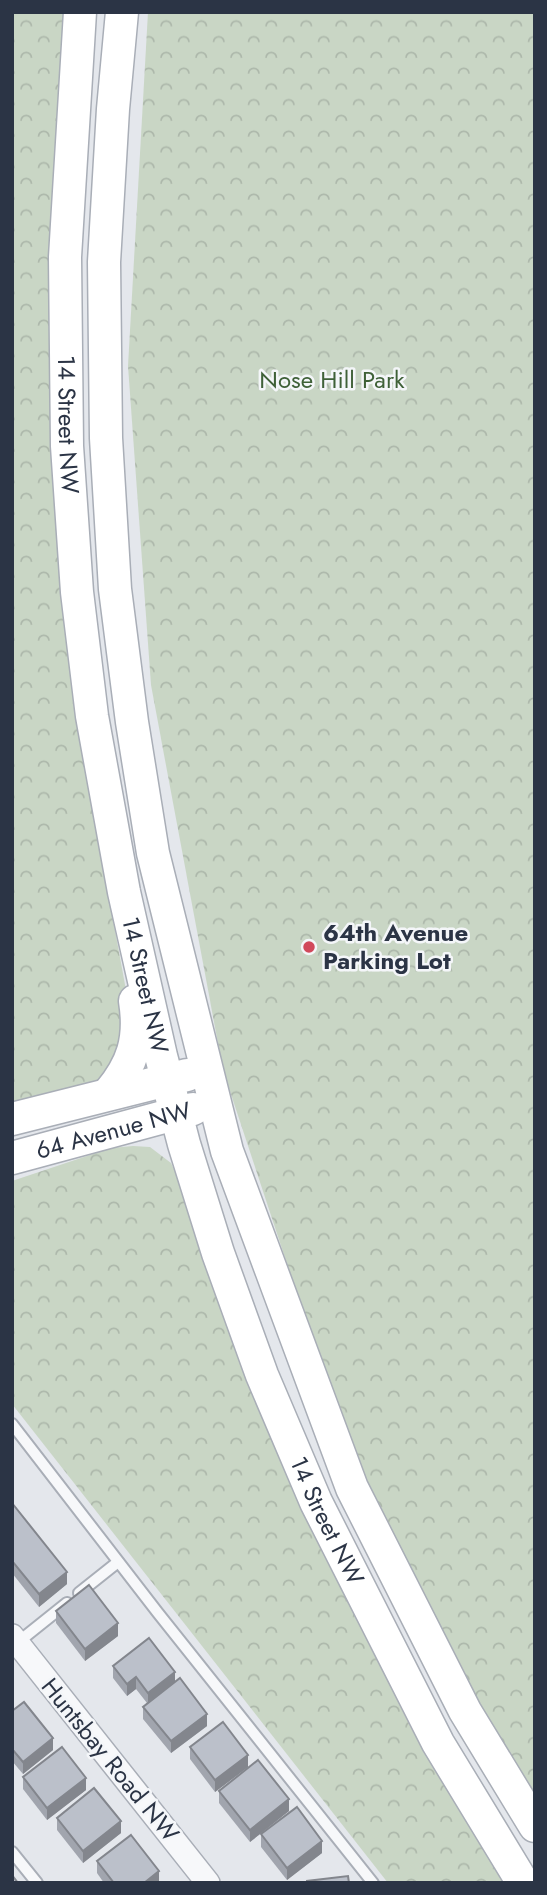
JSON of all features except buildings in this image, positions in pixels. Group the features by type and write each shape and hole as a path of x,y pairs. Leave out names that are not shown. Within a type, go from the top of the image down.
{"main road":[{"name":"14 Street NW","path":"80,12 65,257 67,446 77,592 92,716 124,892 166,1080 218,1253 262,1375 316,1502 438,1743 523,1883"},
{"name":"14 Street NW","path":"122,12 104,262 106,438 115,589 132,722 153,853 228,1151 352,1488 465,1711 535,1826"},
{"path":"109,1093 133,1055 138,1017 121,910 124,892"},
{"name":"64 Avenue NW","path":"12,1119 206,1070"},
{"name":"64 Avenue NW","path":"12,1158 214,1103"},
{"path":"68,1143 130,1135 148,1136 163,1140 181,1154 191,1168"}],"street":[{"name":"Huntsbay Road NW","path":"15,1639 208,1883"}],"lane":[{"path":"12,1424 373,1883"},
{"path":"15,1639 118,1562"},
{"path":"12,1852 37,1883"}],"green space":[{"path":"12,12 69,12 69,646 85,767 128,1001 120,1065 91,1085 12,1106"},
{"name":"Nose Hill Park","path":"148,12 535,12 535,1800 496,1739 418,1589 367,1482 329,1391 223,1070 151,685 128,366"},
{"path":"150,1147 171,1163 507,1883 388,1883 12,1404 12,1181 111,1148"}],"place":[{"name":"64th Avenue Parking Lot","path":"309,947"}]}
